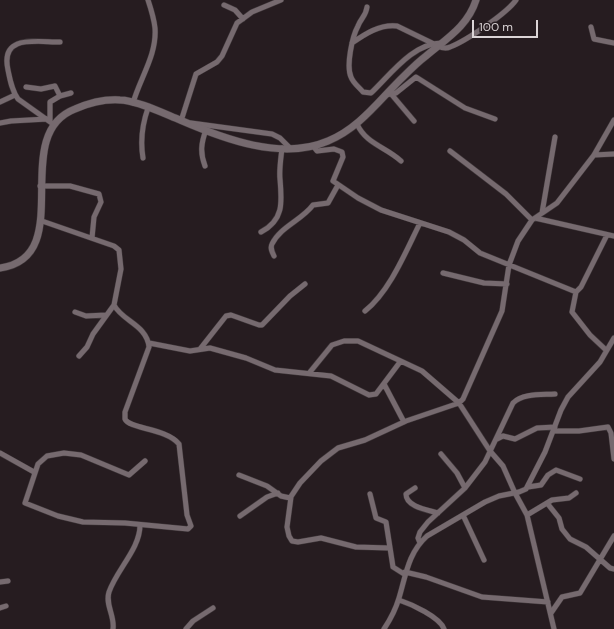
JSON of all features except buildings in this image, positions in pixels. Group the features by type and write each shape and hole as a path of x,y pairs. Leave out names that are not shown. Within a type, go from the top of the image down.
{"street":[{"path":"133,103 140,80 149,63 154,38 155,27 148,0"},
{"path":"184,122 196,74 217,62 222,56 237,23 252,12 281,0"},
{"path":"0,123 50,121 87,104 122,100 148,108 206,130 263,148 313,146 329,141 357,124 389,95 438,44 456,33 467,21 476,0"},
{"path":"352,43 371,31 392,25 400,27 438,44 450,47 504,12 516,0"},
{"path":"224,5 235,10 243,19"},
{"path":"367,7 365,16 358,24 352,43 350,75 363,92 367,94 371,93 421,48 438,44"},
{"path":"591,27 594,39 614,43"},
{"path":"50,121 18,99 15,95 6,63 7,54 11,46 18,42 60,42"},
{"path":"389,95 416,77 465,108 495,118"},
{"path":"26,87 41,89 55,86 60,96"},
{"path":"0,268 19,261 30,252 37,240 42,221 40,186 50,121 50,102 60,96 71,93"},
{"path":"0,102 15,95"},
{"path":"389,95 414,121"},
{"path":"143,158 140,145 143,121 148,108"},
{"path":"389,548 356,547 321,538 298,542 292,540 289,536 287,527 291,497 300,483 336,449 365,440 404,422 459,403 465,396 499,317 510,265 518,241 533,219 557,203 594,155 614,120"},
{"path":"184,122 272,134 280,138 286,148 280,178 282,199 281,206 274,222 270,227 261,232"},
{"path":"357,124 364,136 378,147 389,151 401,161"},
{"path":"206,130 201,148 201,156 206,166"},
{"path":"542,213 555,137"},
{"path":"313,146 317,151 334,149 344,154 333,181 381,210 449,232 468,243 480,253 576,292"},
{"path":"450,151 506,194 533,219 614,236"},
{"path":"594,155 614,154"},
{"path":"274,256 271,245 280,234 306,214 313,205 328,203 338,185"},
{"path":"40,186 70,186 100,196 101,202 94,217 92,238"},
{"path":"42,221 114,246 118,250 121,269 114,305 93,334 87,347 78,356"},
{"path":"365,311 376,302 401,260 420,223"},
{"path":"607,235 598,256 581,287 576,292 572,312 590,335 607,348 614,350"},
{"path":"443,273 484,283 507,284"},
{"path":"200,349 228,315 262,325 290,296 305,284"},
{"path":"114,305 142,330 149,343 147,355 125,412 125,419 130,425 156,430 175,440 179,444 187,517 191,526 188,529 83,522 58,516 25,504 34,472 38,464 45,457 64,453 84,456 129,475 145,461"},
{"path":"75,312 86,316 106,315"},
{"path":"384,629 399,600 405,573 420,543 427,536 499,496 522,492 528,487 545,452 558,415 568,397 593,371 614,338"},
{"path":"310,372 330,346 344,341 358,341 422,371 430,376 459,403 506,473 527,515 554,629"},
{"path":"149,343 184,351 210,348 246,358 275,370 310,372 335,377 369,395 376,394 400,362"},
{"path":"384,384 404,422"},
{"path":"420,543 418,538 420,532 465,488 485,462 497,439 509,410 517,400 538,395 555,394"},
{"path":"497,439 503,436 515,439 537,428 579,431 607,426 611,433 614,459"},
{"path":"0,453 34,472"},
{"path":"441,454 457,473 465,488"},
{"path":"485,462 498,460"},
{"path":"528,487 541,485 548,475 556,470 580,479"},
{"path":"239,475 262,483 285,498 291,497"},
{"path":"415,488 406,494 408,501 411,504 438,513"},
{"path":"527,515 552,500 569,498 576,493"},
{"path":"240,516 270,495 278,494"},
{"path":"370,494 376,518 386,522 393,567 405,573 432,579 482,597 548,602"},
{"path":"547,503 559,518 562,529 570,539 586,547 610,568 614,569"},
{"path":"463,515 484,560"},
{"path":"113,629 108,601 109,593 140,534 140,525"},
{"path":"551,613 562,597 580,593 614,536"},
{"path":"0,582 8,581"},
{"path":"399,600 431,616 442,624 444,629"},
{"path":"0,608 6,606"},
{"path":"186,629 193,621 213,608"}]}
